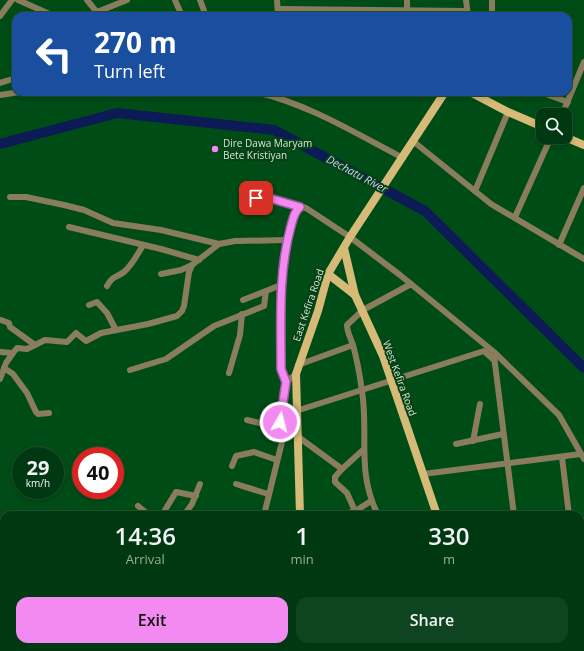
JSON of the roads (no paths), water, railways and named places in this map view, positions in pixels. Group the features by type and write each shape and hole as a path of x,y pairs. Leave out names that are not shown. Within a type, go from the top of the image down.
{"main road":[{"name":"East Kefira Road","path":"300,511 296,374 318,311 328,274 350,236 414,142 443,96"},
{"path":"478,96 508,112 536,124"},
{"path":"572,140 584,146"},
{"name":"West Kefira Road","path":"344,248 355,295 363,310 392,380 436,511"},
{"path":"328,274 355,295"}],"street":[{"path":"0,16 12,0"},
{"path":"18,0 45,12"},
{"path":"87,0 96,12"},
{"path":"102,12 127,0"},
{"path":"175,0 180,12"},
{"path":"200,0 204,12"},
{"path":"277,0 278,9 426,12"},
{"path":"406,11 407,0"},
{"path":"466,0 467,12"},
{"path":"492,0 492,12"},
{"path":"572,92 584,62"},
{"path":"580,71 584,80"},
{"path":"0,83 12,79"},
{"path":"0,95 12,93"},
{"path":"272,96 284,99 403,158"},
{"path":"551,96 568,102"},
{"path":"565,108 570,96"},
{"path":"475,191 508,112"},
{"path":"414,142 491,204 584,259"},
{"path":"515,217 548,144"},
{"path":"560,245 584,188"},
{"path":"10,197 26,197 64,205 84,210 113,223 156,229 219,244 235,241 288,240"},
{"path":"249,200 269,198 309,210 350,236 494,352 559,415 583,457 562,457 506,462 423,474"},
{"path":"265,511 282,442 282,428 280,422 286,382 281,369 281,285 288,240 296,212 300,207"},
{"path":"69,227 199,260"},
{"path":"161,274 181,270 192,265 219,244"},
{"path":"107,286 112,277 122,273 132,264 143,245"},
{"path":"0,379 4,368 17,348 27,349 45,340 67,342 76,333 86,341 101,333 155,322 180,314 184,306 189,272 192,265"},
{"path":"376,511 371,501 366,478 363,450 362,391 347,325 363,310 411,284"},
{"path":"243,300 281,285"},
{"path":"130,370 166,359 208,329 264,306 266,291"},
{"path":"89,305 97,302 107,312 116,330"},
{"path":"228,373 240,335 242,314"},
{"path":"1,320 9,323 10,327 35,345"},
{"path":"298,365 353,346"},
{"path":"296,411 484,351 494,360"},
{"path":"0,352 13,353"},
{"path":"494,352 506,462 513,511"},
{"path":"4,368 13,374 27,393 36,412 38,414 49,413"},
{"path":"286,382 296,374"},
{"path":"472,441 480,404"},
{"path":"247,420 282,428"},
{"path":"456,444 503,434"},
{"path":"297,436 342,468"},
{"path":"363,450 342,468 335,477 335,482 347,493 355,511 371,501"},
{"path":"232,466 236,456 250,452 277,460"},
{"path":"562,457 569,511"},
{"path":"187,511 196,496 200,484"},
{"path":"236,484 268,494"},
{"path":"164,511 176,492 196,496"},
{"path":"138,506 144,511"}],"waterway":[{"name":"Dechatu River","path":"0,144 117,113 274,130 425,211 584,368"}],"place":[{"name":"Dire Dawa Maryam Bete Kristiyan","path":"215,149"}]}
